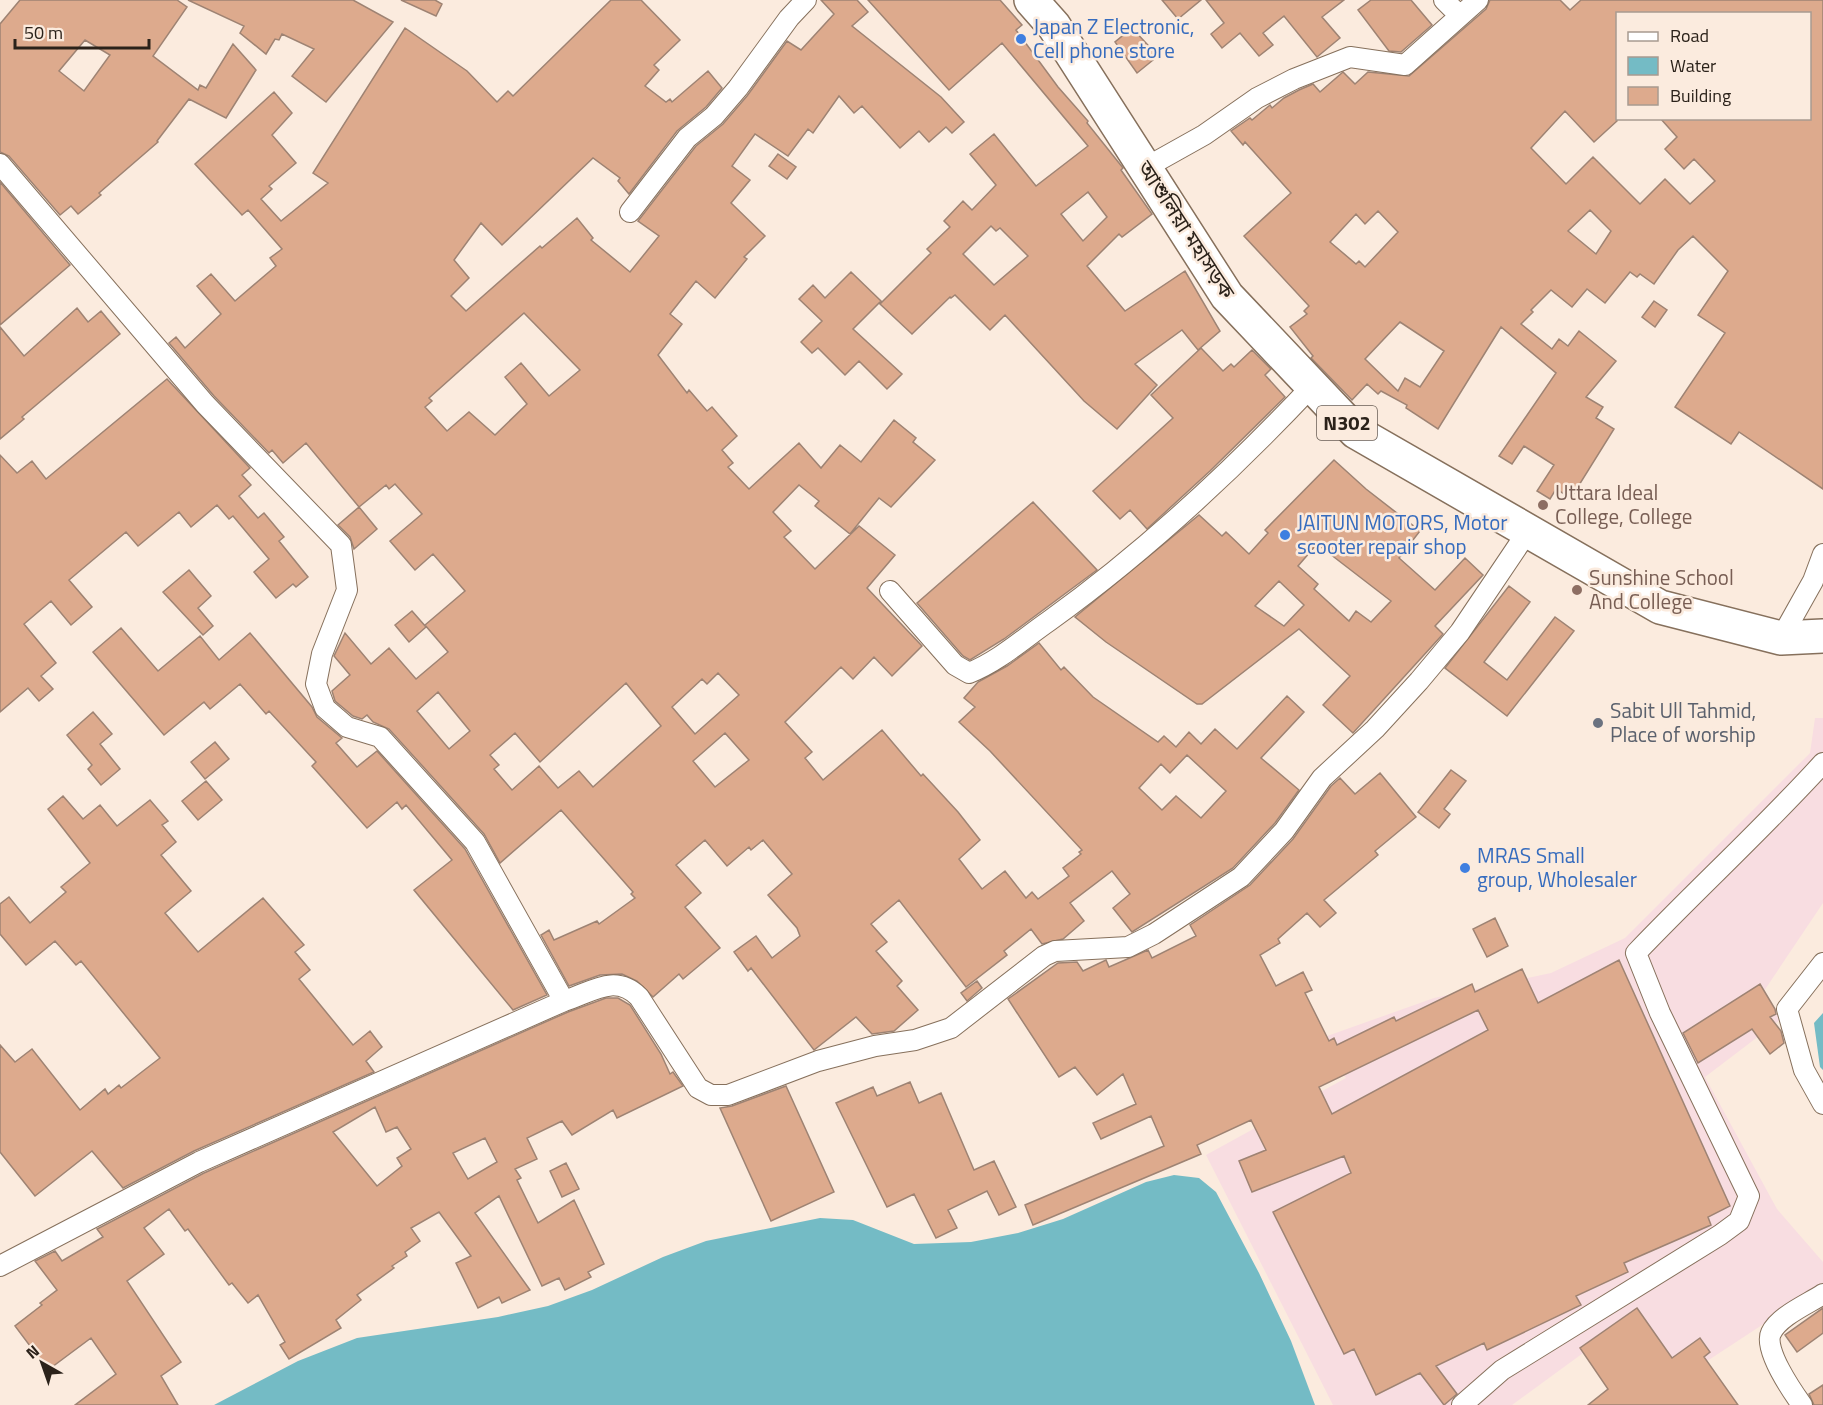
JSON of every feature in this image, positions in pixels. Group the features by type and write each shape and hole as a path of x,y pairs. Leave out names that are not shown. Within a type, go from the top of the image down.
{"highway":[{"name":"আশুলিয়া মহাসড়ক","path":"1031,0 1054,26 1227,296 1356,432 1659,607 1781,638 1823,636"}],"street":[{"path":"630,212 687,138 714,116 738,88 789,18 806,0"},
{"path":"1444,0 1459,15"},
{"path":"1145,168 1204,135 1257,98 1350,57 1405,65 1478,0"},
{"path":"0,164 205,404 341,545 347,590 322,654 316,684 325,708 347,727 380,737 475,842 564,1001"},
{"path":"890,591 955,665 969,673 987,666 1079,600 1161,534 1257,444 1312,386"},
{"path":"0,1266 199,1162 564,1001 615,983 630,988 646,1007 698,1088 711,1095 728,1095 818,1061 875,1046 915,1040 951,1028 1044,956 1055,951 1128,947 1241,878 1284,831 1322,778 1375,729 1453,640 1528,531"},
{"path":"1781,638 1813,581 1823,554"},
{"path":"1462,1405 1512,1364 1567,1328 1660,1275 1739,1221 1749,1196 1660,1013 1636,953 1718,868 1755,835 1823,763"},
{"path":"1823,963 1800,989 1787,1009 1804,1070 1823,1104"},
{"path":"1802,1405 1772,1352 1769,1341 1771,1332 1787,1317 1823,1294"}],"shaded area":[{"path":"1815,718 1823,718 1823,903 1764,991 1780,1020 1705,1077 1777,1209 1823,1262 1823,1285 1640,1405 1590,1348 1512,1405 1333,1405 1206,1155 1346,1078 1316,1040 1434,998 1551,973 1625,938 1810,753"}],"water":[{"path":"1823,1013 1823,1070 1820,1067 1814,1023"},
{"path":"1174,1175 1199,1178 1216,1192 1259,1273 1291,1341 1315,1405 214,1405 298,1361 357,1338 498,1317 548,1306 592,1290 663,1257 706,1241 820,1218 853,1220 914,1244 971,1242 1018,1233 1063,1219 1146,1182"}],"building":[{"path":"20,0 177,0 187,7 153,56 198,90 200,85 206,88 233,44 256,70 226,118 189,99 158,142 99,193 101,195 78,214 71,206 60,215 9,156 0,152 0,24","holes":["85,40 110,55 84,91 59,71"]},
{"path":"188,0 353,0 393,22 326,102 292,76 314,49 282,34 279,40 275,39 266,54 240,33 244,26"},
{"path":"401,0 435,0 442,4 436,16"},
{"path":"611,0 641,0 680,40 654,65 659,70 645,86 666,102 670,99 672,102 708,71 722,88 706,107 677,131 629,194 618,181 620,178 593,158 502,245 481,223 454,260 469,278 451,296 466,311 540,246 542,248 577,218 593,238 591,240 630,272 659,236 638,221 696,146 723,124 747,96 787,41 801,50 834,14 821,0 857,0 868,12 852,26 941,97 964,122 952,133 946,127 929,142 919,131 900,148 862,106 854,113 839,96 813,133 808,129 788,156 755,134 732,166 750,180 731,203 765,236 744,257 747,259 715,298 696,281 670,314 682,324 658,355 687,393 689,390 707,411 712,407 737,436 722,450 733,463 728,467 749,489 799,443 821,468 840,445 861,462 894,420 916,438 913,442 935,460 891,507 879,498 850,534 815,506 819,501 799,485 773,512 791,531 784,537 815,569 859,526 895,555 867,588 922,646 892,676 874,657 853,679 841,667 785,722 812,752 805,758 823,780 882,730 921,776 923,774 958,812 980,840 959,859 982,889 1005,871 1026,898 1032,892 1038,899 1069,876 1063,868 1081,854 1079,852 1082,850 990,751 959,722 975,707 964,698 978,682 1007,666 1039,643 1061,670 1064,667 1093,697 1158,742 1164,736 1176,747 1189,732 1201,744 1215,729 1237,749 1287,696 1304,712 1261,758 1299,790 1275,823 1233,868 1132,932 1113,908 1130,894 1112,871 1070,903 1084,921 1063,939 1042,944 1031,929 1004,951 1007,955 966,987 899,900 871,924 887,942 876,951 902,981 897,986 918,1010 894,1031 872,1034 856,1017 814,1050 751,968 748,971 734,952 756,936 772,958 800,936 797,928 768,895 792,874 763,840 751,850 749,847 727,866 705,840 676,865 701,893 685,907 720,948 683,979 679,974 653,997 637,981 622,974 600,975 569,986 541,935 549,930 554,940 597,921 599,924 635,898 631,894 633,892 561,810 500,863 484,834 389,729 373,722 367,715 362,719 353,716 335,701 332,691 350,675 334,656 345,633 371,664 389,648 416,679 448,652 425,625 465,591 433,554 415,570 390,541 422,514 395,484 389,489 386,485 359,507 306,443 283,463 272,450 269,453 214,396 169,343 176,337 185,348 221,314 197,286 211,274 235,301 276,266 270,258 282,249 248,210 242,215 195,164 274,92 292,113 272,135 296,163 269,186 272,189 261,199 281,221 328,183 313,173 405,28 467,71 497,102 508,91 513,96","holes":["524,313 580,370 549,396 521,363 505,377 527,404 495,435 469,412 447,431 425,407 432,401 429,398","718,673 739,695 695,734 672,707 702,679 707,684","626,683 661,726 593,787 579,771 558,788 539,766 512,790 494,769 499,765 490,755 515,733 540,762","438,692 470,731 449,749 417,711","725,733 749,760 715,787 693,761","1187,755 1226,791 1201,818 1176,796 1162,810 1139,788 1161,764 1170,773"]},
{"path":"868,0 1000,0 1022,25 1016,30 1123,168 1121,170 1152,214 1122,237 1119,234 1087,266 1125,311 1185,271 1220,331 1198,350 1182,330 1135,364 1157,385 1117,429 1084,401 1005,315 990,330 955,295 950,297 912,334 880,304 931,253 927,249 950,227 944,221 963,201 972,210 996,185 970,154 994,134 1036,186 1088,146 1002,43 949,90","holes":["1088,192 1107,217 1083,241 1061,214","991,226 996,231 1000,228 1028,256 994,285 963,254"]},
{"path":"1162,0 1201,0 1178,19"},
{"path":"1206,0 1344,0 1322,17 1340,38 1317,57 1284,16 1263,33 1273,45 1259,56 1240,33 1222,48 1211,34 1224,23"},
{"path":"1371,0 1411,0 1432,25 1401,52 1389,51 1358,10"},
{"path":"1490,0 1560,0 1570,10 1581,0 1823,0 1823,489 1739,432 1731,444 1675,407 1725,333 1698,315 1728,271 1693,236 1678,250 1654,284 1640,274 1637,277 1630,272 1605,303 1587,289 1572,307 1551,290 1521,324 1552,349 1559,339 1568,346 1579,331 1616,361 1586,397 1603,407 1596,418 1614,429 1571,498 1556,489 1550,499 1537,491 1554,465 1524,446 1512,464 1499,456 1556,373 1501,327 1438,429 1406,408 1407,405 1381,391 1378,394 1367,384 1352,400 1311,358 1313,356 1290,327 1307,314 1304,311 1309,306 1244,236 1291,193 1245,142 1243,145 1231,131 1250,118 1252,120 1270,105 1272,108 1299,90 1313,84 1320,92 1343,72 1355,84 1368,72 1409,76 1486,9","holes":["1590,210 1611,231 1596,254 1568,231","1378,211 1398,232 1365,267 1359,261 1356,264 1330,242 1356,214 1365,224","1400,322 1444,351 1420,387 1405,378 1398,391 1365,359"]},
{"path":"1132,28 1158,56 1137,73 1115,42"},
{"path":"778,154 796,167 787,179 769,166"},
{"path":"0,182 70,265 0,325"},
{"path":"851,272 881,301 853,329 902,374 887,389 859,361 845,375 818,348 812,353 801,342 822,321 799,299 813,285 825,298"},
{"path":"1654,301 1667,310 1655,327 1642,317"},
{"path":"77,308 88,322 101,311 120,334 22,417 24,419 0,439 0,327 24,356"},
{"path":"1201,348 1223,371 1231,364 1234,367 1252,350 1271,369 1265,375 1285,397 1147,529 1130,510 1120,519 1093,491 1173,418 1151,395"},
{"path":"167,379 250,468 242,475 251,485 239,496 258,518 264,513 284,537 279,541 308,577 296,587 293,584 276,598 254,572 269,559 233,516 229,519 217,505 191,527 179,512 138,546 126,532 69,580 92,607 71,625 51,601 24,624 56,663 41,676 53,689 39,701 28,688 0,712 0,455 17,473 32,461 46,479"},
{"path":"1334,460 1366,489 1420,531 1399,558 1435,590 1465,558 1483,575 1435,626 1443,634 1353,733 1323,705 1350,676 1299,629 1202,704 1197,704 1106,642 1075,617 1199,515 1222,536 1226,532 1249,554 1268,533 1265,530","holes":["1317,544 1391,601 1371,622 1356,611 1349,621 1314,589 1318,584 1298,566","1279,581 1304,605 1284,626 1255,606"]},
{"path":"1033,502 1097,570 1004,639 970,660 963,656 917,603"},
{"path":"359,507 377,529 354,549 350,537 338,525"},
{"path":"189,570 211,596 198,608 213,626 203,635 163,592"},
{"path":"1509,586 1530,602 1484,662 1507,680 1555,617 1574,631 1507,716 1445,668"},
{"path":"412,611 426,627 409,642 395,625"},
{"path":"121,628 158,671 200,636 219,660 250,633 312,707 317,717 342,738 336,743 357,767 377,751 465,849 547,995 513,1010 414,890 452,860 406,805 402,809 397,802 367,828 312,766 316,762 269,711 266,714 240,684 210,709 204,702 164,735 93,652"},
{"path":"93,712 112,734 100,744 120,769 101,785 88,769 92,765 67,735"},
{"path":"215,742 229,759 205,779 191,762"},
{"path":"1451,770 1466,781 1444,809 1450,814 1439,828 1418,812"},
{"path":"1380,773 1416,817 1375,851 1378,855 1324,900 1336,913 1320,927 1307,913 1278,939 1280,943 1260,955 1276,986 1303,972 1312,990 1305,993 1329,1041 1334,1038 1337,1045 1394,1017 1396,1021 1472,984 1475,992 1522,969 1538,1003 1619,960 1730,1206 1708,1217 1711,1225 1624,1263 1628,1272 1576,1296 1581,1305 1487,1350 1484,1343 1436,1366 1457,1394 1444,1405 1420,1373 1376,1395 1354,1349 1344,1354 1273,1212 1351,1173 1344,1156 1252,1192 1239,1161 1266,1150 1251,1120 1197,1145 1201,1154 1033,1225 1025,1205 1164,1146 1151,1116 1101,1139 1093,1123 1136,1104 1123,1074 1097,1095 1075,1067 1059,1077 1008,999 1058,963 1077,962 1083,971 1106,960 1109,967 1148,950 1152,958 1196,936 1190,925 1250,885 1293,839 1331,786 1340,778 1355,794","holes":["1478,1010 1488,1030 1332,1114 1319,1087"]},
{"path":"206,781 222,800 198,820 182,801"},
{"path":"63,796 83,819 100,805 117,826 150,800 168,821 162,825 176,842 161,855 191,891 165,913 198,952 263,898 304,945 295,952 310,970 299,979 353,1045 370,1031 382,1047 366,1061 374,1072 194,1151 123,1188 92,1151 35,1196 0,1152 0,1045 15,1062 32,1049 80,1110 105,1089 108,1094 119,1085 121,1088 160,1058 81,961 76,965 55,941 26,965 0,934 0,904 9,897 30,923 66,892 61,887 90,863 48,809"},
{"path":"1495,918 1508,946 1487,957 1473,929"},
{"path":"977,981 982,988 967,1001 961,993"},
{"path":"1760,984 1775,1009 1776,1014 1770,1017 1781,1031 1784,1043 1770,1054 1752,1029 1698,1063 1683,1033"},
{"path":"606,998 618,998 630,1005 661,1054 670,1074 673,1072 683,1086 617,1118 613,1110 572,1135 562,1121 527,1138 537,1159 515,1169 521,1178 517,1180 538,1223 574,1200 604,1264 588,1272 591,1277 565,1290 559,1278 542,1286 499,1196 475,1213 530,1290 502,1303 499,1297 478,1308 456,1263 471,1256 439,1212 411,1228 420,1241 405,1252 407,1256 392,1266 394,1268 357,1295 361,1300 336,1320 341,1328 289,1359 280,1345 285,1342 258,1295 248,1303 232,1283 229,1285 188,1229 185,1231 169,1209 144,1228 164,1254 127,1281 181,1362 161,1376 178,1405 75,1405 116,1374 91,1338 48,1370 15,1326 57,1290 35,1261 55,1251 62,1261 103,1237 97,1229 204,1173 568,1012","holes":["375,1107 386,1132 397,1127 411,1149 397,1158 402,1166 377,1186 333,1132","485,1138 497,1162 468,1179 453,1153"]},
{"path":"910,1082 919,1103 941,1093 974,1170 994,1161 1016,1207 999,1215 987,1191 948,1210 957,1228 936,1238 914,1194 887,1207 836,1103 873,1087 877,1096"},
{"path":"786,1086 834,1192 771,1221 720,1108 732,1106"},
{"path":"566,1163 579,1189 562,1197 550,1171"},
{"path":"1637,1308 1672,1358 1700,1338 1710,1352 1704,1357 1738,1405 1588,1405 1608,1389 1580,1348"},
{"path":"1823,1308 1823,1333 1797,1352 1785,1335"},
{"path":"1823,1385 1823,1405 1814,1405 1809,1394"}],"place":[{"name":"Japan Z Electronic, Cell phone store","path":"1021,39"},
{"name":"Uttara Ideal College, College","path":"1543,505"},
{"name":"JAITUN MOTORS, Motor scooter repair shop","path":"1285,535"},
{"name":"Sunshine School And College","path":"1577,590"},
{"name":"Sabit Ull Tahmid, Place of worship","path":"1598,723"},
{"name":"MRAS Small group, Wholesaler","path":"1465,868"}]}
